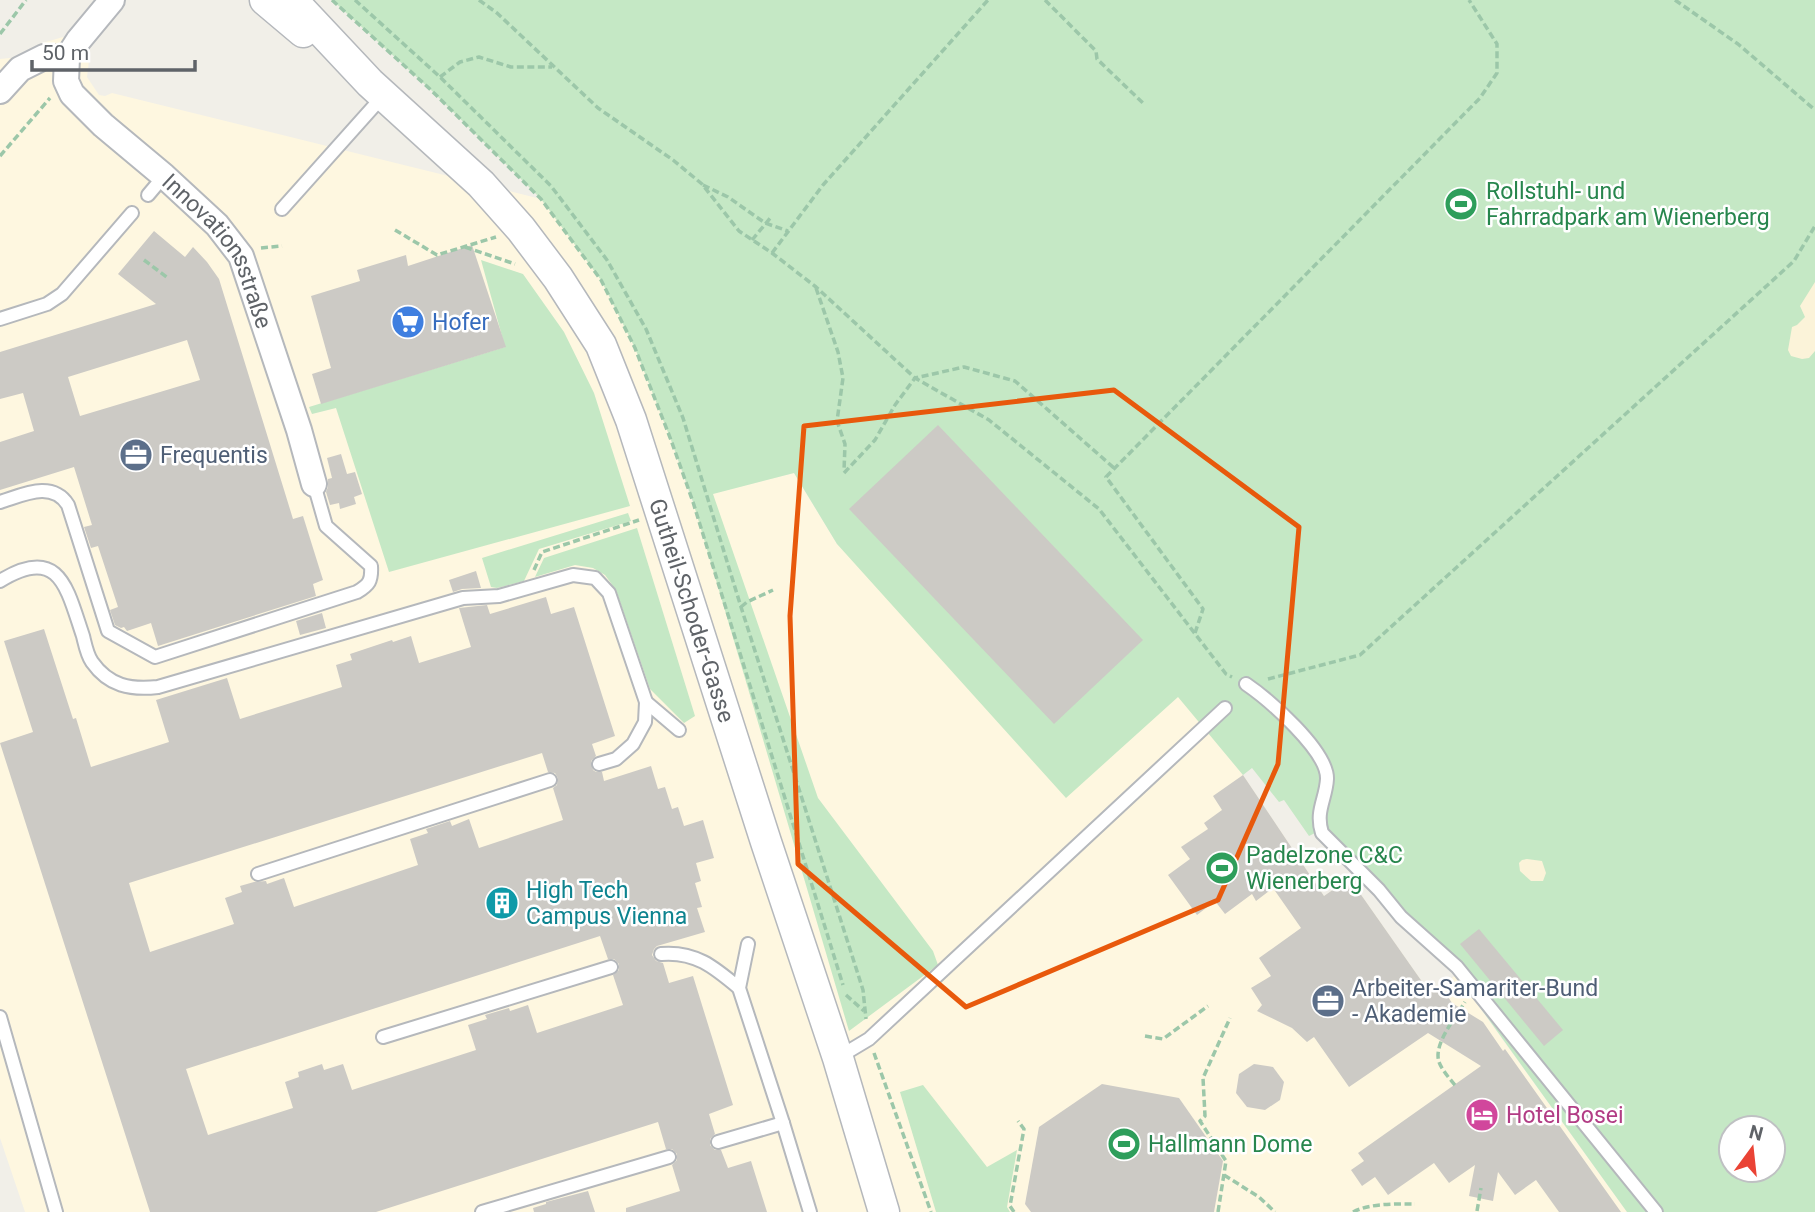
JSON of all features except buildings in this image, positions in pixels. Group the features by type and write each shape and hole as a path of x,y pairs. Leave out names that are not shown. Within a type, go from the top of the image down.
{"street":[{"path":"0,91 20,69 44,57 66,69 78,41 112,0"},
{"name":"Gutheil-Schoder-Gasse","path":"265,0 377,89"},
{"name":"Gutheil-Schoder-Gasse","path":"292,0 377,89 481,184 521,229 559,279 601,345 631,420 838,1058 884,1212"},
{"name":"Innovationsstraße","path":"66,69 72,94 156,185 217,225 241,256 299,430 314,484"}],"lane":[{"path":"282,209 377,89"},
{"path":"0,319 47,304 62,294 132,213"},
{"path":"0,502 38,491 51,491 64,499 108,631 155,657 357,592 368,586 371,566 326,526 314,484"},
{"path":"0,581 13,573 39,566 58,575 69,594 90,660 110,680 140,689 158,687 463,598 499,596 573,575 595,578 609,593 646,702 645,722 633,744 616,758 599,764"},
{"path":"1246,684 1286,716 1321,759 1327,779 1318,821 1322,833 1379,890 1401,918 1457,968 1656,1212"},
{"path":"646,702 679,730"},
{"path":"838,1058 869,1039 1225,708"},
{"path":"258,874 550,780"},
{"path":"748,944 739,988 810,1212"},
{"path":"661,954 698,958 739,988"},
{"path":"383,1037 611,967"},
{"path":"0,1017 56,1212"},
{"path":"718,1142 783,1123"},
{"path":"482,1212 669,1157"}],"path":[{"path":"0,34 26,0"},
{"path":"479,0 497,13 598,108 673,160 702,184 739,231 816,287 915,378 989,420 1099,509 1226,674 1246,684 1360,655 1794,261 1815,226"},
{"path":"772,253 823,185 988,0"},
{"path":"1045,0 1097,51 1097,59 1144,104"},
{"path":"1195,633 1203,609 1106,477 1480,99 1497,74 1497,44 1469,0"},
{"path":"1675,0 1738,44 1815,110"},
{"path":"440,76 460,62 479,57 511,67 554,67"},
{"path":"0,156 66,69"},
{"path":"702,184 728,197 765,223 788,231"},
{"path":"752,240 772,216"},
{"path":"395,230 437,255 521,229"},
{"path":"273,246 282,246"},
{"path":"464,247 523,267"},
{"path":"144,260 169,278"},
{"path":"816,287 838,352 842,378 836,421 845,444 844,473 875,440 895,405 915,378 964,367 1015,382 1114,468"},
{"path":"527,588 542,552 660,512"},
{"path":"741,607 772,590"},
{"path":"1455,1085 1438,1060 1438,1048 1474,988"},
{"path":"1145,1036 1163,1039 1208,1006"},
{"path":"865,1012 869,1039 931,1212"},
{"path":"1218,1212 1226,1161 1200,1121 1205,1116 1203,1078 1230,1018"},
{"path":"1014,1212 1010,1206 1024,1129 1018,1121"},
{"path":"1224,1175 1259,1197 1275,1212"},
{"path":"1477,1211 1481,1188"},
{"path":"1353,1212 1391,1204 1415,1204"}],"highlighted area":[{"path":"1114,390 1299,527 1278,764 1218,900 966,1007 798,864 790,616 804,426"}],"shaded area":[{"path":"63,37 89,61 87,77 99,95 112,93 541,199 601,280 635,348 692,502 699,497 794,473 837,544 1178,696 1243,775 1324,896 1344,882 1351,893 1357,889 1430,993 1456,975 1627,1212 25,1212 0,1138 0,59 20,57 39,44"}],"green space":[{"path":"332,0 1815,0 1815,1212 1627,1212 1456,974 1317,832 1309,836 1284,800 1279,802 1252,768 1243,775 1178,697 1066,798 837,544 794,473 713,494 818,798 933,951 938,965 849,1031 693,502 671,440 635,348 601,280 541,199 431,90"},
{"path":"481,260 523,274 564,332 594,393 630,506 389,572 336,408 312,414 309,407 505,347"},
{"path":"628,513 631,521 539,549 524,581 491,587 482,558"},
{"path":"637,528 695,716 684,723 650,689 616,590 605,575 593,568 575,565 535,577 544,558"},
{"path":"923,1085 987,1167 1017,1150 1007,1207 1010,1212 936,1212 900,1092"}],"sand":[{"path":"1815,282 1815,351 1809,358 1802,359 1791,356 1788,350 1792,327 1805,317 1800,306"},
{"path":"1527,859 1542,861 1546,873 1543,881 1531,881 1520,871 1519,863"}],"place":[{"name":"Rollstuhl- und Fahrradpark am Wienerberg","path":"1461,204"},
{"name":"Hofer","path":"408,322"},
{"name":"Frequentis","path":"136,455"},
{"name":"Padelzone C&C Wienerberg","path":"1222,868"},
{"name":"High Tech Campus Vienna","path":"502,903"},
{"name":"Arbeiter-Samariter-Bund - Akademie","path":"1328,1001"},
{"name":"Hotel Bosei","path":"1482,1115"},
{"name":"Hallmann Dome","path":"1124,1144"}]}
